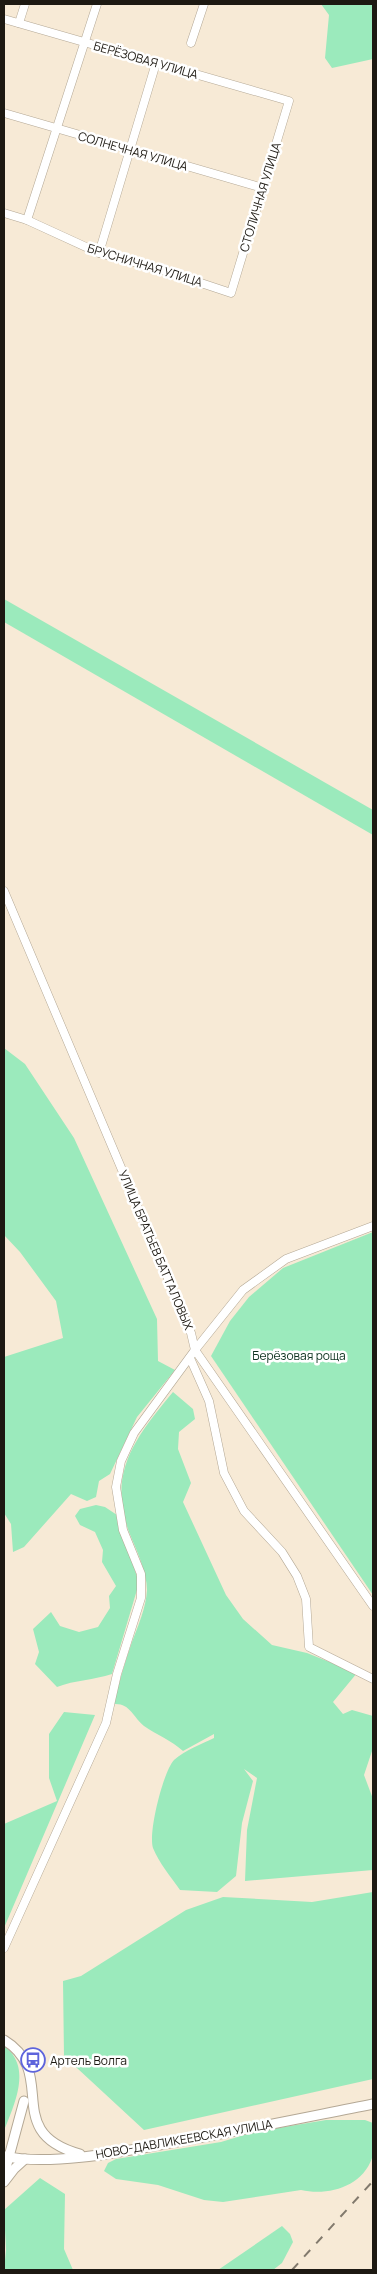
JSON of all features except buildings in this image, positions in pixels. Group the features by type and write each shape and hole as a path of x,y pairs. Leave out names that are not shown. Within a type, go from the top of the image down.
{"street":[{"path":"19,24 25,4"},
{"path":"27,220 97,4"},
{"path":"191,43 204,4"},
{"name":"БЕРЁЗОВАЯ УЛИЦА","path":"4,19 289,101"},
{"path":"99,253 156,63"},
{"name":"СТОЛИЧНАЯ УЛИЦА","path":"231,293 289,101"},
{"name":"СОЛНЕЧНАЯ УЛИЦА","path":"4,113 263,188"},
{"name":"БРУСНИЧНАЯ УЛИЦА","path":"4,213 27,220 99,253 156,268 231,293"},
{"name":"УЛИЦА БРАТЬЕВ БАТТАЛОВЫХ","path":"4,892 191,1333 194,1350 373,1606"},
{"path":"4,1948 106,1723 117,1674 141,1598 141,1574 124,1530 118,1507 116,1486 121,1462 134,1433 194,1350 243,1290 286,1259 373,1226"},
{"path":"190,1358 209,1402 224,1473 244,1510 282,1552 297,1576 306,1599 309,1647 373,1679"},
{"path":"4,2040 18,2051 25,2064 28,2081 29,2120 36,2134 44,2142 61,2150 86,2156"},
{"path":"4,2175 7,2157 27,2094"},
{"name":"НОВО-ДАВЛИКЕЕВСКАЯ УЛИЦА","path":"7,2157 25,2159 86,2156 199,2138 373,2104"},
{"path":"4,2182 25,2159"}],"green space":[{"path":"321,4 373,4 373,59 332,68 325,58 329,15"},
{"path":"4,599 373,810 373,835 4,622"},
{"path":"4,1048 25,1064 74,1138 157,1319 158,1361 175,1370 137,1417 110,1474 99,1481 96,1497 87,1501 71,1494 24,1547 13,1552 11,1524 4,1513 4,1357 63,1338 56,1301 20,1252 4,1235"},
{"name":"Берёзовая роща","path":"373,1232 373,1595 211,1356 230,1321 249,1297 283,1268"},
{"path":"173,1392 193,1409 195,1419 179,1432 178,1449 191,1483 183,1502 226,1595 243,1619 272,1645 307,1653 357,1673 333,1702 343,1714 352,1710 373,1716 373,1748 364,1775 373,1799 373,1870 245,1881 247,1830 257,1778 244,1769 253,1781 242,1823 236,1876 217,1892 180,1890 153,1848 152,1840 155,1817 161,1789 170,1767 174,1760 183,1753 214,1738 214,1734 183,1751 144,1726 128,1708 114,1704 143,1610 147,1590 143,1568 123,1511 121,1491 123,1473 137,1440 147,1424"},
{"path":"96,1505 105,1507 117,1515 139,1583 112,1674 57,1687 35,1664 39,1652 33,1629 51,1612 60,1626 79,1632 98,1627 110,1608 109,1596 116,1586 102,1562 103,1550 95,1532 80,1525 75,1516 80,1509"},
{"path":"64,1712 95,1715 4,1928 4,1824 57,1801 49,1778 49,1734"},
{"path":"373,1892 373,2079 144,2130 64,2056 63,1981 81,1976 186,1910 223,1897 312,1902"},
{"path":"4,2046 13,2055 18,2064 19,2087 4,2131"},
{"path":"326,2120 365,2120 373,2123 374,2150 367,2168 352,2182 333,2190 311,2192 301,2190 223,2202 204,2200 158,2185 116,2179 104,2171 108,2163 116,2159 221,2142 254,2132"},
{"path":"40,2178 65,2194 64,2249 73,2270 4,2270 6,2250 4,2210"},
{"path":"282,2226 290,2234 293,2242 282,2263 273,2270 218,2270"}],"railway":[{"path":"292,2270 373,2181"}],"place":[{"name":"Артель Волга","path":"33,2060"}]}
